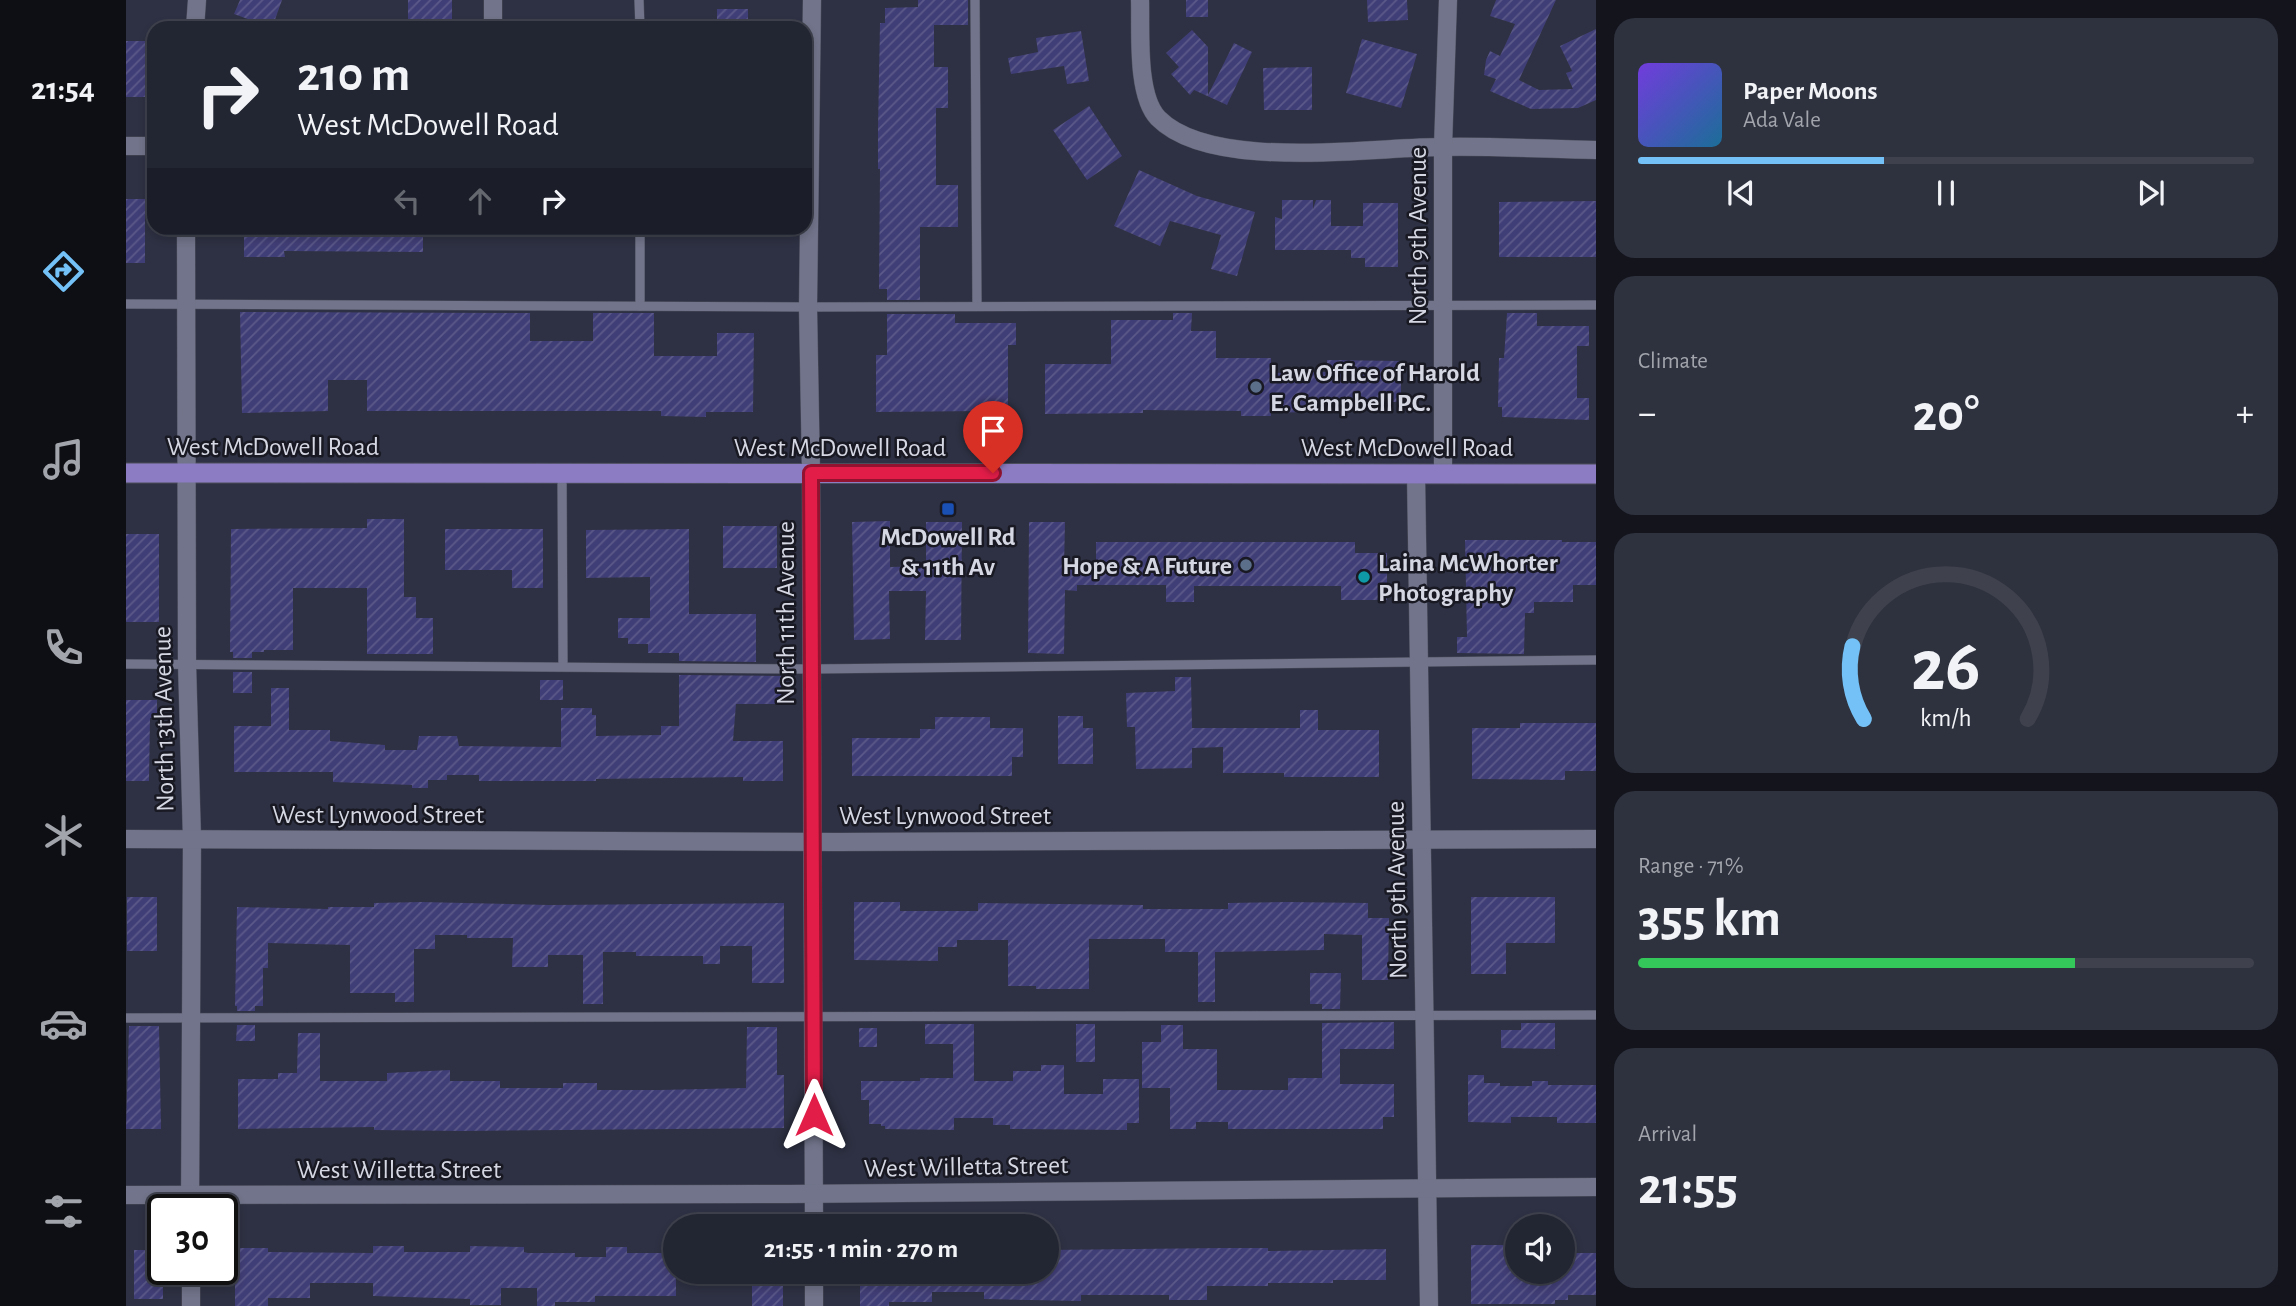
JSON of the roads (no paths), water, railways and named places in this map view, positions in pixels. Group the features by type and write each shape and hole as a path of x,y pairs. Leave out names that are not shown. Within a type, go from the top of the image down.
{"main road":[{"name":"West McDowell Road","path":"126,473 1596,474"}],"street":[{"path":"196,21 197,0"},
{"path":"493,0 493,21"},
{"name":"North 11th Avenue","path":"811,0 811,21"},
{"path":"1140,0 1143,84 1156,117 1181,136 1259,153 1443,147 1596,150"},
{"name":"North 9th Avenue","path":"1443,473 1443,147 1448,0"},
{"path":"126,146 147,146"},
{"name":"North 13th Avenue","path":"186,235 187,663 192,839 190,1194"},
{"name":"North 11th Avenue","path":"809,235 814,1214"},
{"name":"North 9th Avenue","path":"1416,474 1429,1306"},
{"name":"West Lynwood Street","path":"126,839 813,842 1596,839"},
{"name":"West Willetta Street","path":"238,1201 814,1193 1596,1187"},
{"name":"West Willetta Street","path":"126,1195 147,1197"},
{"path":"814,1284 814,1306"},
{"path":"191,1285 191,1306"}],"lane":[{"path":"639,0 640,21"},
{"path":"975,0 977,305"},
{"path":"640,235 640,306"},
{"path":"126,304 808,307 1596,305"},
{"path":"562,472 564,666"},
{"path":"126,664 811,669 1596,660"},
{"path":"126,1018 1596,1015"}],"place":[{"name":"Law Office of Harold E. Campbell P.C.","path":"1256,387"},
{"name":"McDowell Rd & 11th Av","path":"948,509"},
{"name":"Hope & A Future","path":"1246,565"},
{"name":"Laina McWhorter Photography","path":"1364,577"}]}
